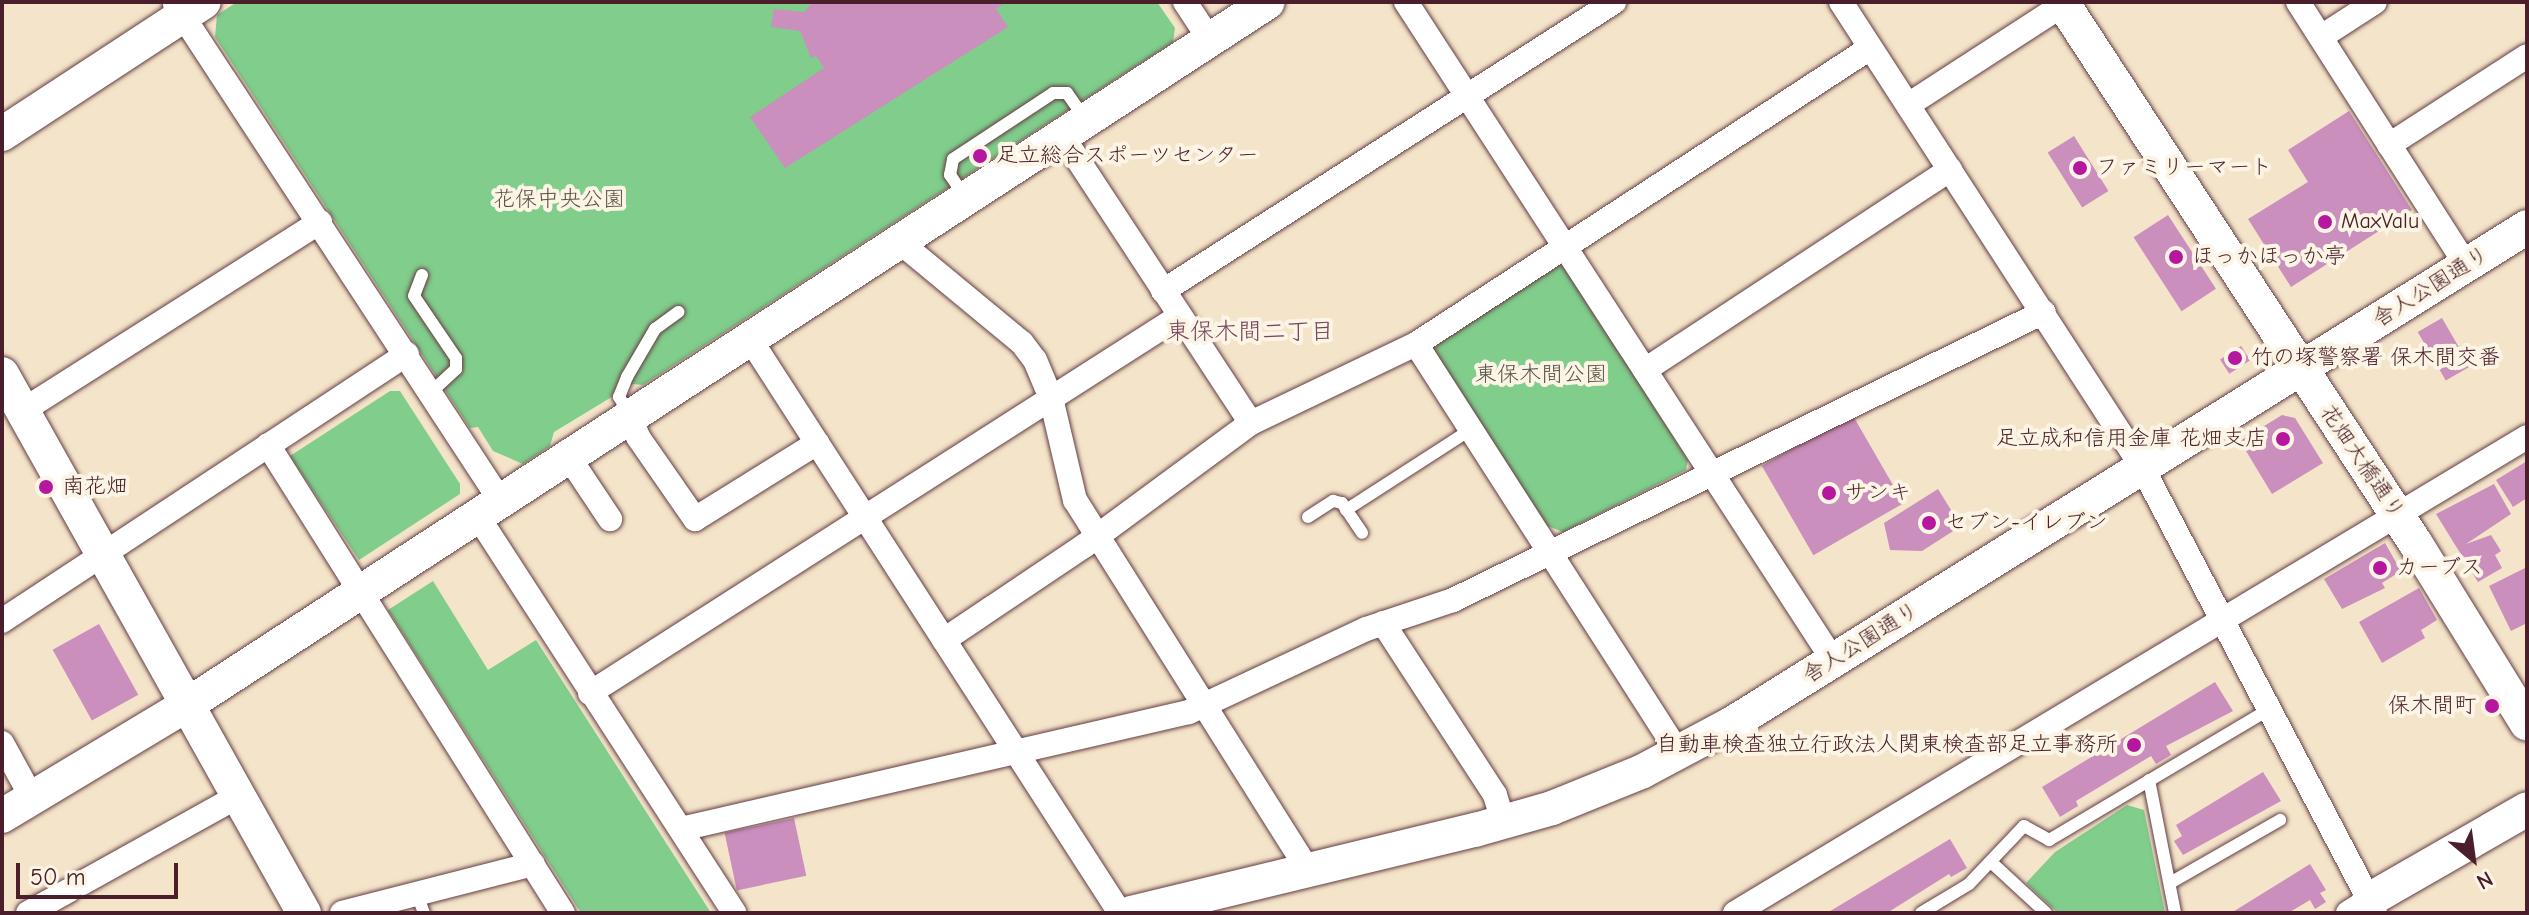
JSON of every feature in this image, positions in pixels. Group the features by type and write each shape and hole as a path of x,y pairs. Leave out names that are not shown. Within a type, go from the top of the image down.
{"street":[{"path":"1185,2 1210,40"},
{"path":"2,816 187,705 1268,2"},
{"path":"1406,2 1833,660"},
{"path":"1163,291 1614,2"},
{"path":"1841,2 2142,467 2270,709 2365,909 2527,809"},
{"path":"2298,2 2466,265"},
{"path":"2321,37 2375,2"},
{"path":"1908,105 2064,3"},
{"name":"花畑大橋通り","path":"2064,3 2398,515 2527,724"},
{"path":"2,134 187,7 320,222 431,392 489,507 590,693 734,913"},
{"path":"944,640 1251,423 1416,344 1870,48"},
{"path":"2389,145 2527,56"},
{"path":"1075,129 1163,291 1251,423"},
{"path":"1645,370 1950,170"},
{"path":"22,411 320,222"},
{"name":"舎人公園通り","path":"1131,913 1503,822 1593,792 1678,752 1833,660 2466,265 2523,237"},
{"path":"901,243 1022,343 1051,398 1075,500 1309,871"},
{"path":"681,829 1206,705 1383,623 1453,600 2044,312"},
{"path":"590,693 1180,316"},
{"path":"750,339 1120,913"},
{"path":"1416,344 1678,752"},
{"path":"2,621 407,354"},
{"path":"2,374 304,913"},
{"path":"630,416 638,437 695,519 817,443"},
{"path":"1735,913 1763,907 2527,437"},
{"path":"268,445 358,593 563,913"},
{"path":"568,456 610,519"},
{"path":"1383,623 1495,795 1503,822"},
{"path":"2,743 32,798"},
{"path":"28,913 238,796"},
{"path":"342,913 420,904 533,864"}],"lane":[{"path":"966,200 950,175 953,159 1053,93 1067,93 1075,129"},
{"path":"422,275 414,296 456,358 456,369 431,392"},
{"path":"630,416 619,397 627,377 655,329 678,312"},
{"path":"1346,510 1470,430"},
{"path":"1308,517 1333,501 1346,510 1362,533"},
{"path":"1921,913 1969,884 2024,826 2049,840 2270,709"},
{"path":"2149,780 2175,913"},
{"path":"2170,883 2280,820"},
{"path":"1991,862 2046,913"}],"green space":[{"name":"花保中央公園","path":"237,2 1157,2 1175,28 1173,42 643,385 633,384 554,432 550,446 523,464 493,451 478,427 470,428 215,37 217,15"},
{"name":"東保木間公園","path":"1556,265 1566,268 1688,460 1686,470 1563,532 1545,525 1434,354 1438,340"},
{"path":"390,391 400,391 460,484 460,494 359,560 290,456"},
{"path":"433,581 488,670 536,640 711,913 581,913 388,610"},
{"path":"2127,805 2144,810 2165,913 2058,913 2026,883 2055,852"}],"building":[{"path":"813,2 1006,2 996,9 1008,27 785,168 750,117 824,68 816,56 811,58 800,31 771,27 774,9 804,12"},
{"path":"2349,111 2412,210 2291,287 2248,219 2308,182 2288,150"},
{"path":"2074,136 2108,191 2082,208 2048,152"},
{"path":"2168,215 2216,289 2182,311 2134,237"},
{"path":"2442,318 2470,366 2446,380 2418,332"},
{"path":"2241,346 2250,360 2229,374 2220,360"},
{"path":"1852,414 1904,503 1813,555 1762,466"},
{"path":"2282,415 2295,418 2323,463 2272,494 2240,441"},
{"path":"2527,461 2527,498 2513,507 2496,480"},
{"path":"2494,484 2511,514 2466,544 2491,535 2501,551 2495,555 2502,568 2478,582 2436,514"},
{"path":"1938,489 1961,526 1922,551 1890,550 1884,523"},
{"path":"2385,543 2401,571 2382,583 2385,588 2342,609 2324,579"},
{"path":"2527,567 2527,623 2511,631 2489,586"},
{"path":"2419,588 2437,620 2421,630 2425,638 2382,663 2359,622"},
{"path":"99,624 138,695 92,721 53,650"},
{"path":"2215,682 2233,711 2166,746 2171,755 2156,764 2151,756 2076,801 2078,806 2060,817 2042,787"},
{"path":"2263,772 2281,801 2183,855 2174,841 2182,836 2176,825"},
{"path":"794,818 806,876 737,890 725,833"},
{"path":"1950,839 1967,868 1951,877 1949,874 1887,913 1827,913"},
{"path":"2310,864 2326,890 2320,893 2326,902 2315,909 2310,900 2288,913 2231,913"}],"place":[{"name":"足立総合スポーツセンター","path":"980,156"},
{"name":"ファミリーマート","path":"2080,168"},
{"name":"MaxValu","path":"2325,222"},
{"name":"ほっかほっか亭","path":"2176,257"},
{"name":"竹の塚警察署 保木間交番","path":"2235,358"},
{"name":"足立成和信用金庫 花畑支店","path":"2283,439"},
{"name":"南花畑","path":"46,487"},
{"name":"サンキ","path":"1829,493"},
{"name":"セブン-イレブン","path":"1929,523"},
{"name":"カーブス","path":"2380,568"},
{"name":"保木間町","path":"2492,706"},
{"name":"自動車検査独立行政法人関東検査部足立事務所","path":"2134,745"}],"district":[{"name":"東保木間二丁目","path":"1250,332"}]}
